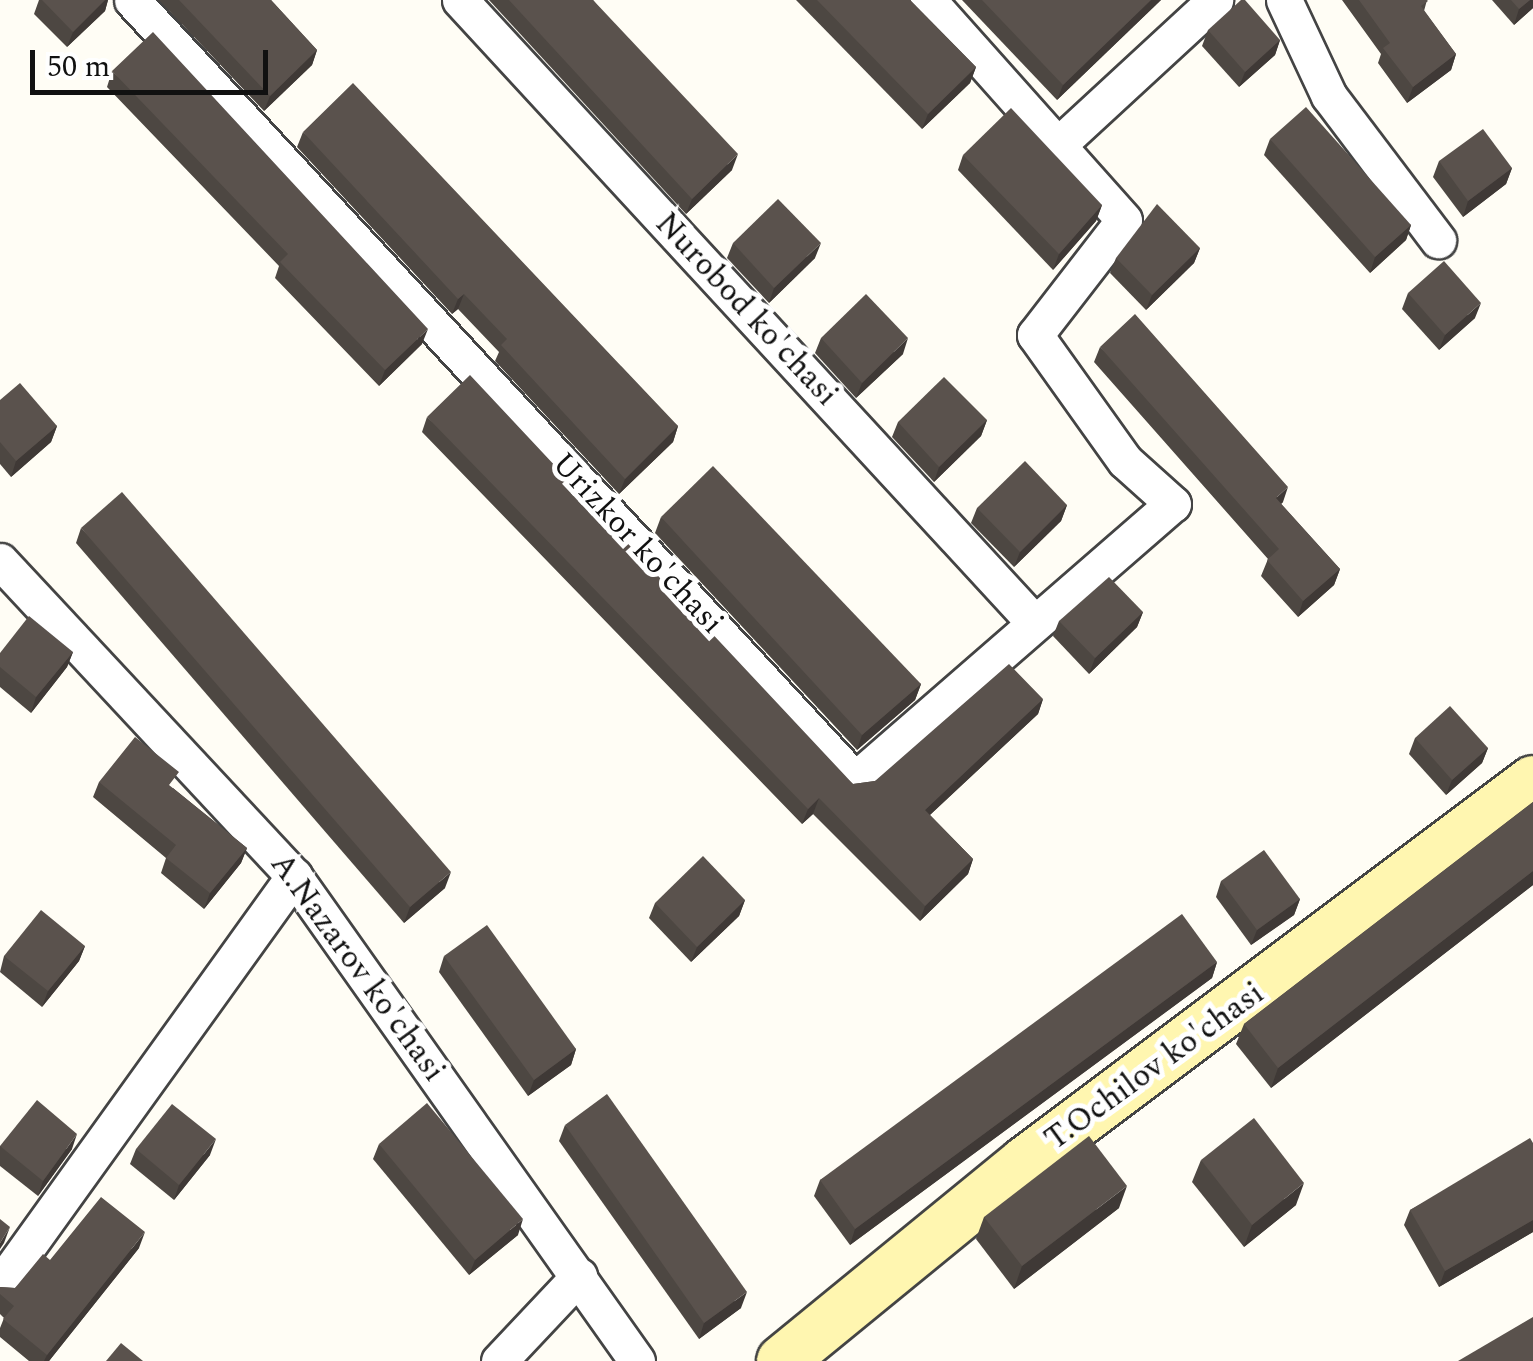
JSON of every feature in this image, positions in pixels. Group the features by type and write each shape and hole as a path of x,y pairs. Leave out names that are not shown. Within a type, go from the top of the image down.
{"main road":[{"name":"T.Ochilov ko'chasi","path":"782,1361 1025,1162 1533,780"}],"street":[{"name":"Urizkor ko'chasi","path":"132,0 855,780 1032,620 1172,504 1125,462 1034,334 1124,220 1058,145"},
{"name":"Nurobod ko'chasi","path":"460,0 1032,620"},
{"path":"928,0 1058,145 1215,0"},
{"path":"1284,0 1330,96 1438,240"},
{"name":"A.Nazarov ko'chasi","path":"3,572 294,876 637,1361"},
{"path":"0,1285 294,876"},
{"path":"499,1361 579,1276"}],"building":[{"path":"42,0 105,0 73,32"},
{"path":"179,0 271,0 317,50 270,96"},
{"path":"509,0 593,0 738,154 692,199"},
{"path":"817,0 910,0 976,67 928,114"},
{"path":"982,0 1151,0 1063,85"},
{"path":"1241,0 1280,40 1245,72 1208,30"},
{"path":"1359,0 1427,0 1421,6 1456,54 1413,87 1383,48 1390,43"},
{"path":"1511,0 1530,0 1519,9"},
{"path":"153,32 428,329 385,370 280,262 288,254 112,71"},
{"path":"353,83 678,426 625,479 501,345 507,339 464,294 458,299 303,132"},
{"path":"1306,107 1411,225 1375,257 1270,139"},
{"path":"1011,108 1102,205 1059,254 963,155"},
{"path":"1483,129 1512,168 1468,201 1439,161"},
{"path":"778,199 821,243 774,288 733,243"},
{"path":"1157,204 1200,248 1152,295 1116,258"},
{"path":"1444,261 1481,303 1445,335 1408,293"},
{"path":"866,294 908,338 862,383 821,338"},
{"path":"1135,314 1288,487 1276,498 1340,569 1303,601 1267,560 1279,549 1100,347"},
{"path":"470,375 853,784 875,781 1009,664 1043,699 925,810 973,859 925,906 819,798 808,809 427,417"},
{"path":"944,377 987,420 939,467 898,422"},
{"path":"20,383 57,426 16,461 0,442 0,400"},
{"path":"1025,461 1067,505 1020,552 977,508"},
{"path":"713,466 921,684 862,735 661,517"},
{"path":"122,492 451,872 410,907 81,528"},
{"path":"1109,577 1143,612 1095,658 1059,621"},
{"path":"29,616 73,652 36,697 0,667 0,653"},
{"path":"1450,706 1488,748 1452,780 1415,738"},
{"path":"135,737 179,772 169,785 247,848 210,893 166,858 176,845 99,782"},
{"path":"1533,802 1533,871 1278,1068 1244,1024"},
{"path":"1264,850 1300,899 1257,930 1221,881"},
{"path":"703,856 745,900 697,947 655,903"},
{"path":"41,910 85,946 48,991 4,956"},
{"path":"1182,914 1217,962 855,1229 820,1180"},
{"path":"487,925 576,1049 534,1080 444,956"},
{"path":"607,1094 747,1292 704,1323 565,1125"},
{"path":"37,1100 77,1134 43,1181 0,1146"},
{"path":"427,1103 523,1219 475,1260 379,1144"},
{"path":"172,1104 216,1139 179,1185 136,1149"},
{"path":"1254,1118 1304,1183 1252,1225 1201,1160"},
{"path":"1089,1136 1127,1186 1022,1266 984,1217"},
{"path":"1530,1138 1533,1220 1445,1271 1410,1210"},
{"path":"101,1197 145,1232 47,1355 3,1319 14,1306 0,1294 0,1287 15,1288 43,1254 50,1260"},
{"path":"0,1219 10,1227 0,1243"},
{"path":"1533,1317 1533,1361 1458,1361"},
{"path":"121,1343 143,1361 106,1361"}]}
